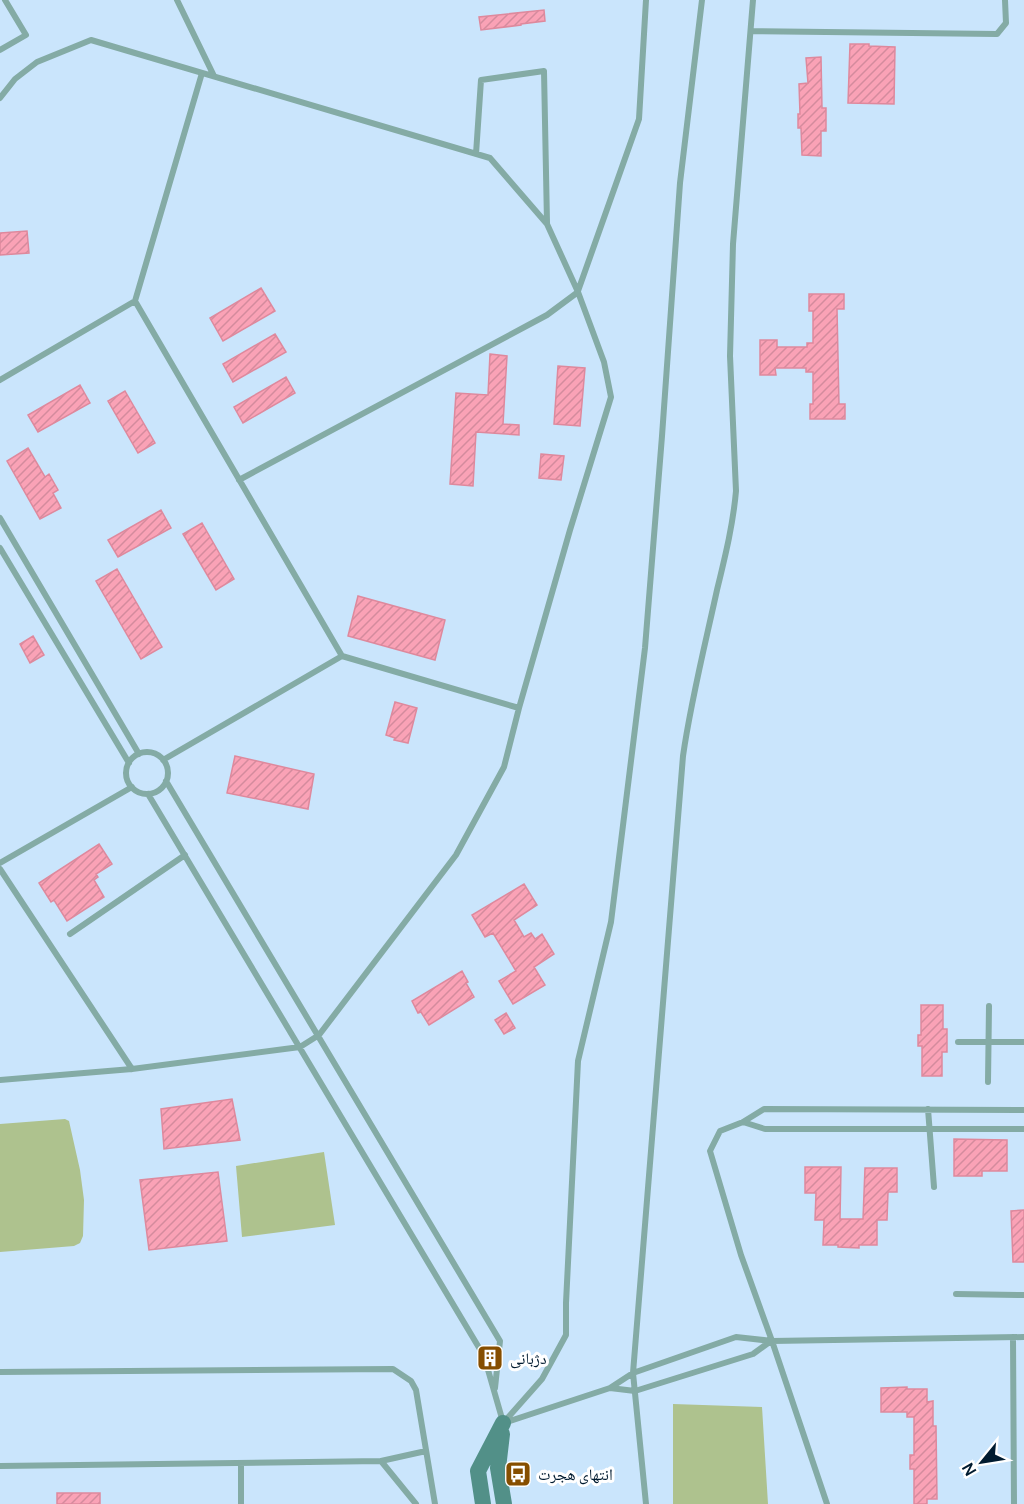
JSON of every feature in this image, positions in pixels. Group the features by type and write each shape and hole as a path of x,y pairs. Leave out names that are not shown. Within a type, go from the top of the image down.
{"main road":[{"path":"483,1504 478,1472 503,1423"},
{"path":"503,1423 498,1468 504,1504"}],"lane":[{"path":"0,50 26,35 5,0"},
{"path":"177,0 214,76"},
{"path":"239,480 547,315 578,292 639,119 646,0"},
{"path":"503,1423 542,1379 566,1335 578,1061 611,922 644,660 680,183 702,0"},
{"path":"646,1504 633,1373 683,756 689,716 730,534 736,492 730,356 733,244 753,0"},
{"path":"751,30 998,34 1006,23 1005,0"},
{"path":"0,98 15,79 37,62 91,40 490,158 547,224 578,292 604,362 612,397 570,530 504,766 456,855 319,1035 300,1047 132,1069 0,1080"},
{"path":"476,154 481,80 544,71 547,224"},
{"path":"0,380 135,301 202,73"},
{"path":"135,301 342,657 519,708"},
{"path":"0,518 139,754"},
{"path":"0,548 129,763"},
{"path":"164,760 342,657"},
{"path":"146,752 159,755 164,760 168,770 166,781 159,790 148,794 132,787 126,775 133,757 146,752"},
{"path":"166,781 500,1341 494,1391"},
{"path":"0,863 132,787"},
{"path":"148,794 484,1356 503,1423"},
{"path":"70,934 185,855"},
{"path":"0,869 132,1069"},
{"path":"988,1082 989,1006"},
{"path":"958,1042 1024,1042"},
{"path":"827,1504 741,1255 710,1151 720,1131 743,1122 764,1109 1024,1110"},
{"path":"928,1109 934,1187"},
{"path":"743,1122 765,1129 1024,1129"},
{"path":"956,1294 1024,1295"},
{"path":"503,1423 610,1388 633,1373 736,1337 772,1341 1024,1337"},
{"path":"1013,1337 1014,1504"},
{"path":"610,1388 635,1391 753,1354 772,1341"},
{"path":"0,1372 393,1369 411,1381 416,1390 435,1504"},
{"path":"0,1466 381,1461 426,1450"},
{"path":"381,1461 416,1504"},
{"path":"241,1463 241,1504"}],"green space":[{"path":"65,1119 69,1121 84,1200 83,1236 80,1243 74,1246 0,1252 0,1124"},
{"path":"324,1152 335,1225 242,1237 236,1166"},
{"path":"673,1404 762,1407 768,1504 673,1504"}],"building":[{"path":"544,10 545,21 481,30 479,17"},
{"path":"850,44 895,47 894,104 848,103"},
{"path":"821,57 822,108 826,108 826,131 821,131 821,156 802,155 801,128 798,128 799,84 808,83 806,58"},
{"path":"27,231 29,253 0,255 0,233"},
{"path":"261,288 275,311 223,341 210,318"},
{"path":"809,294 844,294 844,309 837,309 839,404 845,404 845,419 810,419 810,404 813,404 813,372 806,372 806,368 775,368 776,375 760,375 760,340 777,340 777,347 807,347 807,343 813,343 813,311 809,311"},
{"path":"275,334 286,352 233,382 223,364"},
{"path":"490,354 507,356 503,424 519,425 519,435 476,432 473,486 450,484 456,393 488,395"},
{"path":"558,366 585,368 580,426 554,424"},
{"path":"286,377 295,393 243,423 234,407"},
{"path":"80,385 90,403 38,432 28,415"},
{"path":"125,391 155,443 138,453 108,401"},
{"path":"28,448 45,477 49,474 58,490 53,493 61,508 40,519 7,461"},
{"path":"541,454 564,456 561,480 539,478"},
{"path":"161,510 171,528 118,557 108,540"},
{"path":"202,523 234,579 216,590 183,534"},
{"path":"117,569 162,647 141,659 96,581"},
{"path":"358,596 445,620 435,660 348,636"},
{"path":"33,636 44,655 30,663 20,644"},
{"path":"395,702 417,708 408,743 394,740 395,738 386,735"},
{"path":"235,756 314,774 308,809 227,793"},
{"path":"99,844 112,864 96,874 98,877 94,880 104,897 67,921 54,900 51,902 39,883"},
{"path":"524,884 537,905 514,920 524,937 531,933 535,939 542,934 554,954 534,967 545,985 513,1004 499,981 516,971 493,933 485,937 472,915"},
{"path":"462,971 474,997 429,1025 421,1012 418,1013 412,1001"},
{"path":"921,1005 943,1005 943,1029 947,1029 947,1052 942,1052 942,1076 922,1076 922,1046 918,1046 918,1035 921,1035"},
{"path":"506,1013 515,1028 504,1034 495,1020"},
{"path":"232,1099 240,1140 164,1149 161,1109"},
{"path":"954,1139 1007,1140 1007,1171 982,1171 982,1176 954,1176"},
{"path":"805,1167 841,1167 840,1219 863,1219 865,1168 897,1168 897,1192 888,1192 887,1220 877,1220 877,1245 859,1245 859,1248 823,1245 824,1220 815,1220 816,1193 805,1193"},
{"path":"218,1172 227,1241 149,1250 140,1180"},
{"path":"1024,1210 1024,1262 1013,1262 1011,1211"},
{"path":"907,1387 907,1389 927,1389 927,1402 933,1401 933,1426 936,1426 937,1499 927,1499 927,1504 914,1504 914,1469 910,1469 910,1455 914,1455 914,1417 907,1417 907,1412 881,1412 881,1388"},
{"path":"57,1493 100,1493 100,1504 57,1504"}],"place":[{"name":"دژبانی","path":"490,1358"},
{"name":"انتهای هجرت","path":"518,1474"}]}
